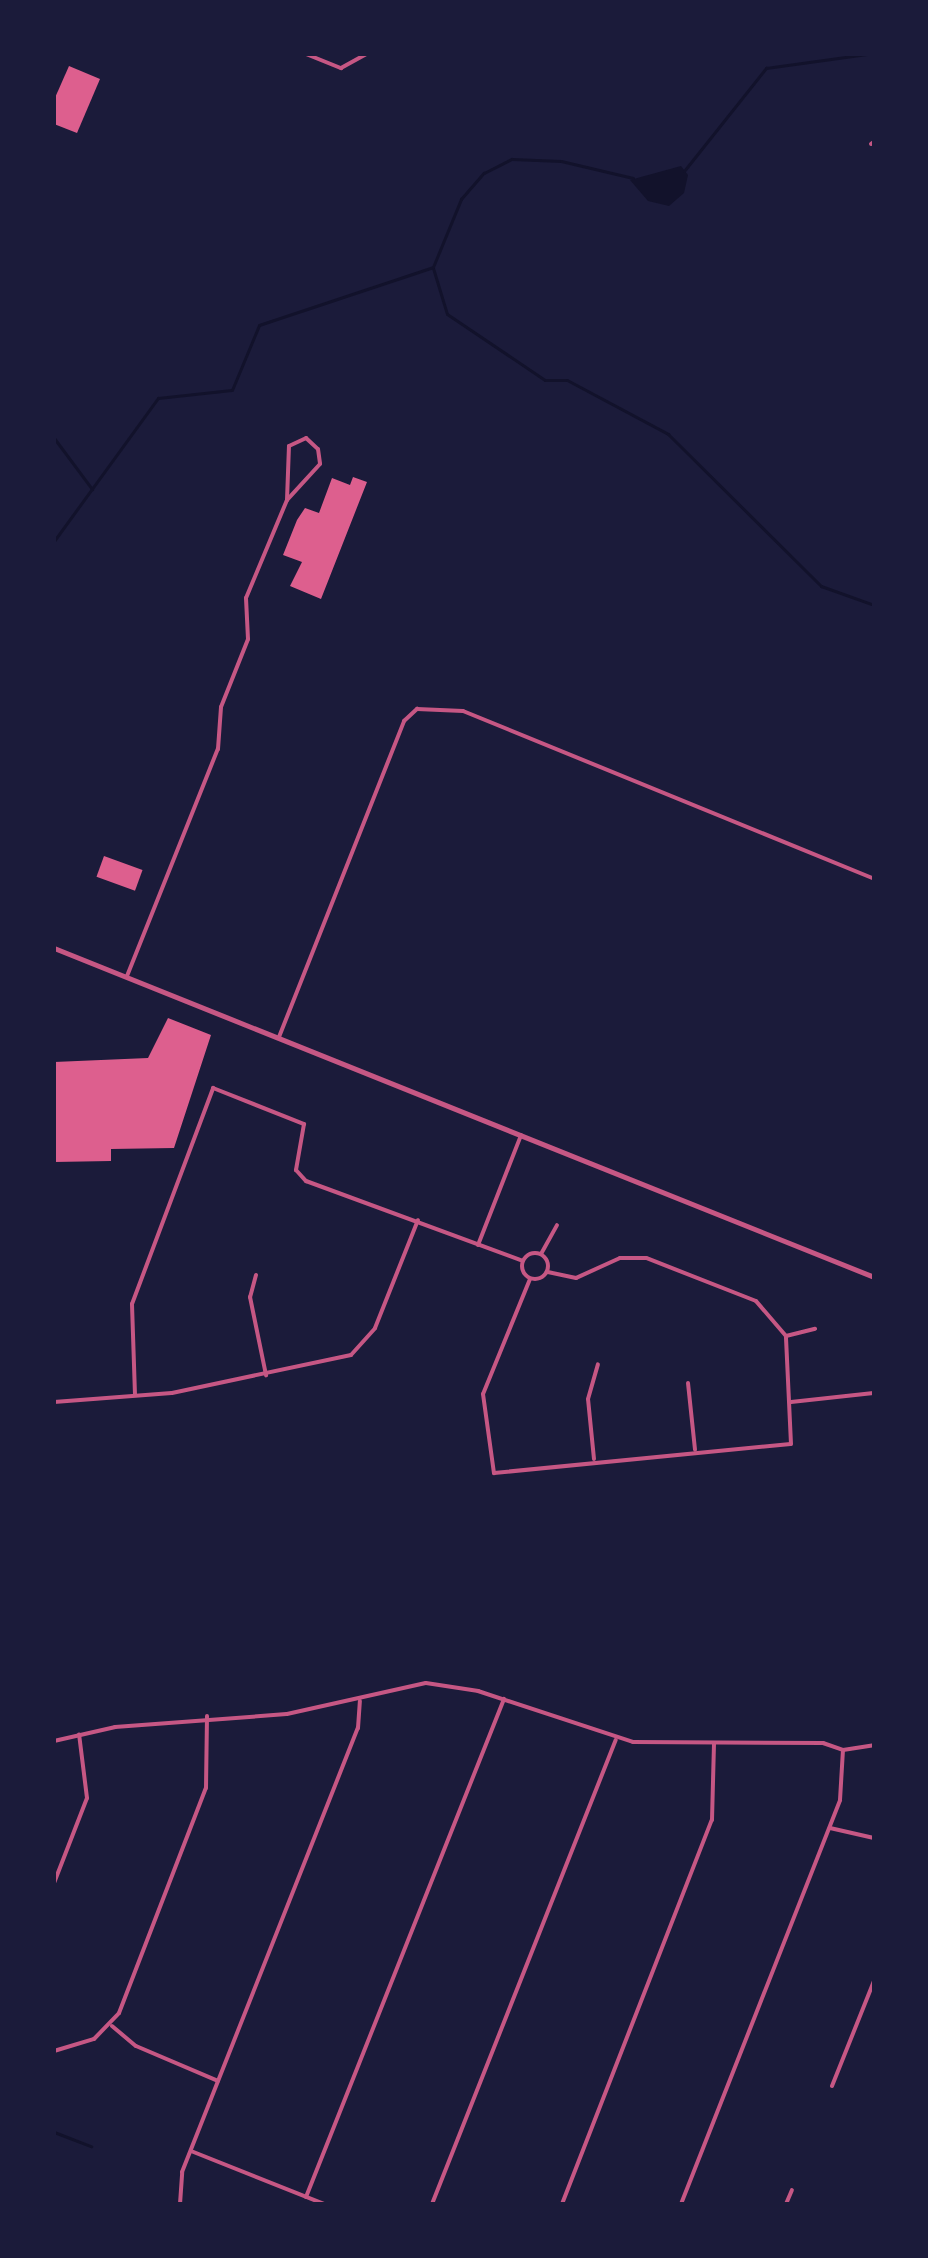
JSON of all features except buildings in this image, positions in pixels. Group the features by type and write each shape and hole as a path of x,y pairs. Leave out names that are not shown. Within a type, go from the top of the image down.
{"street":[{"path":"306,54 341,68 366,54"},
{"path":"658,54 681,54"},
{"path":"127,976 218,749 221,707 248,639 246,598 287,500 320,464 306,438 289,446 287,500"},
{"path":"279,1037 404,721 437,705 874,879"},
{"path":"54,948 874,1277"},
{"path":"135,1395 132,1304 213,1088 304,1124 300,1177 523,1261 541,1254 557,1225"},
{"path":"478,1245 521,1135"},
{"path":"54,1402 135,1395 335,1362 363,1344 418,1220"},
{"path":"541,1254 547,1272"},
{"path":"530,1279 547,1272 576,1278 620,1258 646,1258 756,1301 786,1336 794,1439 712,1455 695,1450 617,1466 594,1459"},
{"path":"523,1261 530,1279 483,1394 490,1466 506,1476 581,1469 594,1459"},
{"path":"256,1275 250,1297 266,1375"},
{"path":"786,1336 815,1329"},
{"path":"594,1459 588,1399 598,1364"},
{"path":"688,1383 695,1450"},
{"path":"791,1402 874,1393"},
{"path":"54,1741 79,1734 207,1716 360,1701 378,1688 412,1683 504,1699 616,1740 823,1743 843,1750 874,1745"},
{"path":"306,2197 504,1699"},
{"path":"180,2204 191,2151 358,1728 360,1701"},
{"path":"54,2051 112,2026 206,1788 207,1716"},
{"path":"54,1883 87,1798 79,1734"},
{"path":"432,2204 616,1740"},
{"path":"562,2204 712,1820 714,1743"},
{"path":"681,2204 830,1828 843,1789 843,1750"},
{"path":"830,1828 874,1838"},
{"path":"832,2086 874,1981"},
{"path":"112,2026 136,2046 218,2081"},
{"path":"191,2151 324,2204"},
{"path":"786,2204 792,2190"}],"shaded area":[{"path":"681,166 688,175 684,193 669,206 648,201 630,180"}],"waterway":[{"path":"684,171 766,68 867,54"},
{"path":"54,541 158,398 232,390 259,325 433,267 461,199 484,173 512,159 561,161 633,178"},
{"path":"433,268 447,314 545,380 567,380 668,434 821,586 874,605"},
{"path":"54,438 92,489"},
{"path":"54,2132 91,2146"}]}
